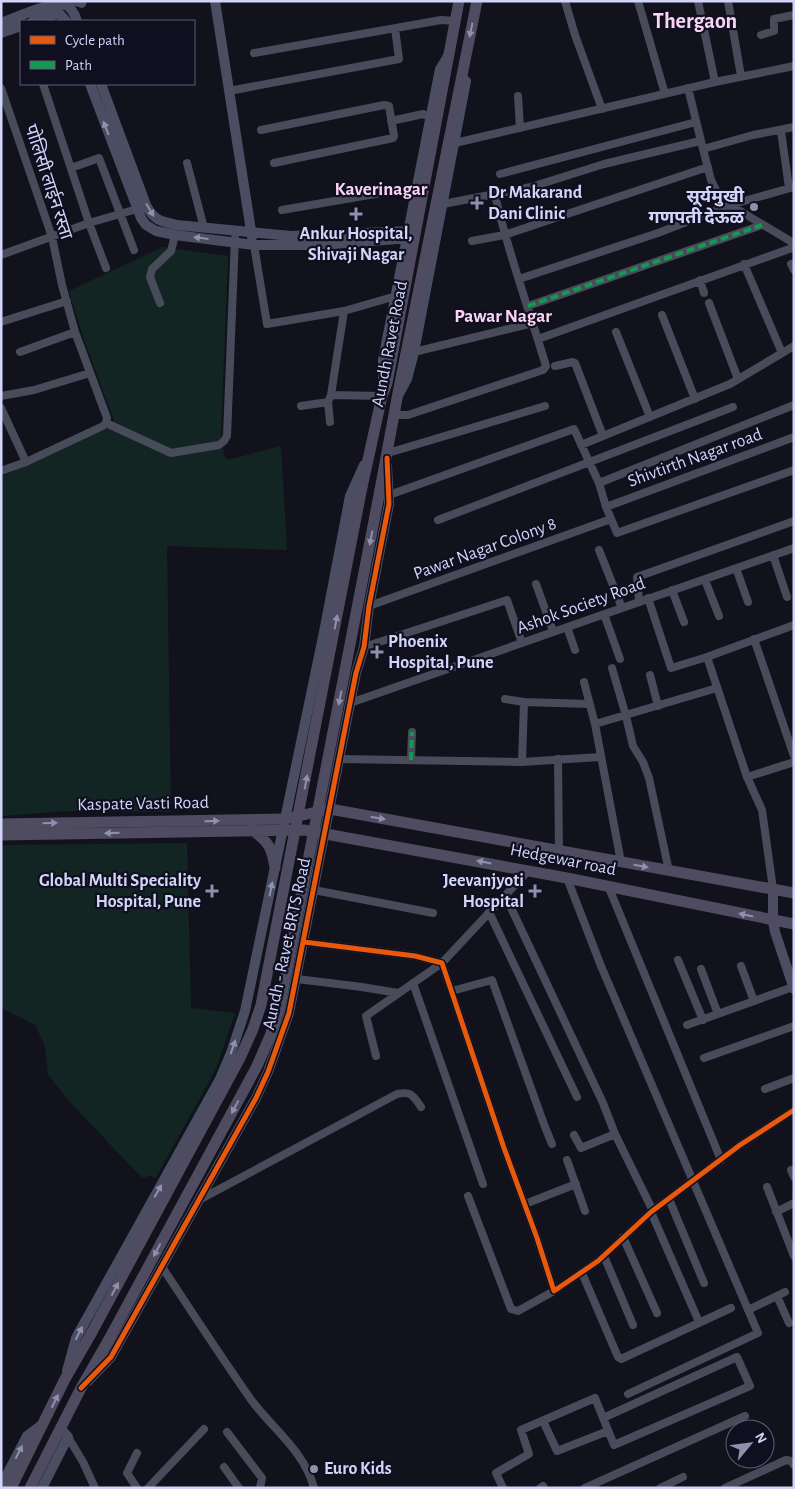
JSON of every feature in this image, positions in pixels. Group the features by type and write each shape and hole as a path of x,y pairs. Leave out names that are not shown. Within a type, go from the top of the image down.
{"main road":[{"name":"Aundh Ravet Road","path":"65,1379 240,1058 262,1005 362,487 384,392 459,1"},
{"name":"Aundh Ravet Road","path":"81,1388 257,1066 279,1010 385,493 387,456 397,397 477,1"},
{"path":"284,824 330,809"},
{"name":"Hedgewar road","path":"330,809 794,893"},
{"name":"Kaspate Vasti Road","path":"1,824 252,830 284,824"},
{"name":"Kaspate Vasti Road","path":"1,835 142,827 284,824"},
{"name":"Hedgewar road","path":"284,824 304,830 324,832 567,878 794,924"},
{"path":"252,830 268,844 272,852 275,868"},
{"path":"11,1488 65,1379"},
{"path":"30,1488 51,1450 64,1433 81,1388"}],"street":[{"path":"36,20 82,4 84,1"},
{"path":"215,1 250,232 254,245 267,324 344,311 396,296"},
{"path":"565,1 575,35 602,109"},
{"path":"638,1 665,94"},
{"path":"698,1 715,82"},
{"path":"728,1 741,76"},
{"path":"1,23 38,5 61,2 76,20"},
{"path":"761,35 774,31 774,20 794,15"},
{"path":"254,53 441,20 455,22"},
{"path":"1,33 20,26"},
{"path":"229,91 399,59 395,28"},
{"path":"301,406 329,399 384,392 383,360 409,234 430,117 440,69 450,54"},
{"path":"397,397 407,379 414,352 432,239 443,204 468,75 465,58"},
{"path":"455,143 688,88 794,66"},
{"path":"43,85 89,223 106,268"},
{"path":"90,85 133,183 153,217 160,221 177,225 291,236 409,234"},
{"path":"101,85 133,183 137,209 146,225 175,235 254,245 321,245 387,235"},
{"name":"पोलिसी लाईन रस्ता","path":"1,88 52,237 62,285 75,332 104,409 107,418 106,423"},
{"path":"538,339 792,248 793,242 730,206 718,194 701,145 688,88"},
{"path":"518,96 520,128"},
{"path":"261,130 384,104 389,106 393,138 274,163"},
{"path":"1,116 10,113"},
{"path":"391,121 423,114 430,117"},
{"path":"500,174 696,122"},
{"path":"443,204 531,187 604,164 794,128"},
{"path":"519,279 658,233 730,206 791,187 782,130"},
{"path":"71,168 99,158 134,250"},
{"path":"188,163 204,228"},
{"path":"472,241 504,235 708,167"},
{"path":"282,210 410,188 416,190"},
{"path":"394,415 408,414 544,370 546,366 504,235 494,195"},
{"path":"1,255 89,223 137,209"},
{"path":"528,306 762,224"},
{"path":"1,471 26,462 106,423 171,453 212,447 224,441 227,436 236,243 235,230"},
{"path":"160,303 150,276 152,269 171,251 175,235"},
{"path":"744,264 782,353"},
{"path":"700,280 704,293"},
{"path":"1,322 67,301"},
{"path":"710,303 738,380"},
{"path":"330,422 329,399 344,311"},
{"path":"662,315 695,398"},
{"path":"414,352 533,323"},
{"path":"20,352 75,332"},
{"path":"616,332 650,417"},
{"path":"581,445 738,380 794,346"},
{"path":"555,366 575,363 603,436"},
{"path":"1,396 34,390 90,373"},
{"path":"599,483 794,405"},
{"path":"387,456 545,406"},
{"path":"438,520 733,407"},
{"path":"1,408 26,462"},
{"path":"385,493 574,429 599,483 606,507 617,533 794,470"},
{"name":"Shivtirth Nagar road","path":"606,507 794,438"},
{"name":"Aundh - Ravet BRTS Road","path":"65,1379 76,1338 220,1079 232,1053 245,1011 350,496 369,454"},
{"name":"Aundh - Ravet BRTS Road","path":"81,1388 111,1357 256,1098 268,1072 289,1013 356,673 364,647 369,606 389,504 385,493"},
{"name":"Pawar Nagar Colony 8","path":"369,606 611,520"},
{"path":"639,601 637,577 794,521"},
{"name":"Ashok Society Road","path":"350,703 794,548"},
{"path":"599,550 622,608"},
{"path":"773,555 787,597"},
{"path":"736,568 748,602"},
{"path":"705,580 719,616"},
{"path":"536,584 553,631"},
{"path":"672,590 684,622"},
{"path":"648,598 671,668 793,628"},
{"path":"364,647 506,600 508,601 522,643"},
{"path":"604,614 620,659"},
{"path":"568,626 575,650"},
{"path":"754,640 794,756"},
{"path":"687,1025 793,988 779,949 773,921 773,888 762,810 748,777 708,657"},
{"path":"612,668 633,746 643,762 649,778 669,871"},
{"path":"650,675 658,706"},
{"path":"584,682 595,724 621,862"},
{"path":"595,724 717,688"},
{"path":"505,699 524,702 589,704"},
{"path":"522,762 524,702"},
{"path":"411,760 412,732"},
{"path":"339,759 522,762 600,757"},
{"path":"558,759 559,851"},
{"path":"748,777 794,762"},
{"path":"376,1056 366,1016 442,963 528,871"},
{"path":"567,878 601,966 758,1333 628,1394"},
{"path":"609,888 721,1160"},
{"path":"314,890 433,913"},
{"path":"505,895 603,1103 615,1134 652,1212 700,1322"},
{"path":"489,912 577,1097"},
{"path":"304,942 414,956 442,963"},
{"path":"678,960 703,1020"},
{"path":"442,963 554,1291"},
{"path":"741,966 754,1001"},
{"path":"701,969 718,1014"},
{"path":"296,979 398,993"},
{"path":"452,991 492,980 552,1144"},
{"path":"413,983 482,1184"},
{"path":"704,1058 794,1026"},
{"path":"765,1089 794,1078"},
{"path":"199,1200 397,1094 406,1092 414,1096 421,1107"},
{"path":"468,1196 511,1309 518,1310 554,1291 582,1273 604,1256 652,1212 692,1181 794,1110"},
{"path":"574,1135 581,1148 615,1134"},
{"path":"566,1160 585,1210"},
{"path":"525,1204 576,1184"},
{"path":"767,1187 794,1256"},
{"path":"669,1199 704,1283"},
{"path":"776,1212 794,1203"},
{"path":"623,1237 657,1313"},
{"path":"604,1256 633,1325"},
{"path":"162,1267 249,1396 288,1442 310,1474 314,1488"},
{"path":"582,1273 618,1357 622,1359 731,1308"},
{"path":"748,1310 785,1292"},
{"path":"777,1296 789,1323"},
{"path":"503,1488 496,1473 529,1454 521,1430 595,1398 608,1431 614,1445 750,1386 737,1357 603,1418"},
{"path":"585,1488 746,1416"},
{"path":"543,1421 557,1451 608,1431"},
{"path":"1,1486 27,1436 44,1422"},
{"path":"148,1488 204,1429"},
{"path":"227,1432 262,1478 260,1488"},
{"path":"42,1488 64,1433"},
{"path":"64,1433 83,1462 95,1488"},
{"path":"137,1453 127,1473 137,1488"},
{"path":"725,1488 786,1460 794,1464"},
{"path":"224,1467 240,1488"},
{"path":"660,1488 684,1478"},
{"path":"540,1488 543,1486 544,1488"}],"green space":[{"path":"163,247 228,256 221,435 224,456 227,460 281,446 287,550 167,546 171,812 69,811 1,816 1,477 107,429 114,420 83,337 69,291"},
{"path":"187,843 191,1008 235,1013 216,1069 155,1179 151,1175 144,1178 69,1101 48,1075 45,1046 35,1025 1,1008 1,845"}],"marked path":[{"path":"528,306 762,225"},
{"path":"411,760 412,732"}],"cycle path":[{"path":"81,1388 111,1357 256,1098 268,1072 289,1013 356,673 364,647 369,606 389,504 387,458"},
{"path":"304,942 415,956 442,963 554,1291 598,1261 651,1212 740,1145 794,1110"}],"place":[{"name":"Dr Makarand Dani Clinic","path":"477,203"},
{"name":"सूर्यमुखी गणपती देऊळ","path":"754,207"},
{"name":"Ankur Hospital, Shivaji Nagar","path":"356,214"},
{"name":"Phoenix Hospital, Pune","path":"377,652"},
{"name":"Global Multi Speciality Hospital, Pune","path":"212,891"},
{"name":"Jeevanjyoti Hospital","path":"535,891"},
{"name":"Euro Kids","path":"314,1469"}],"district":[{"name":"Thergaon","path":"695,21"},
{"name":"Kaverinagar","path":"381,189"},
{"name":"Pawar Nagar","path":"503,316"}]}
